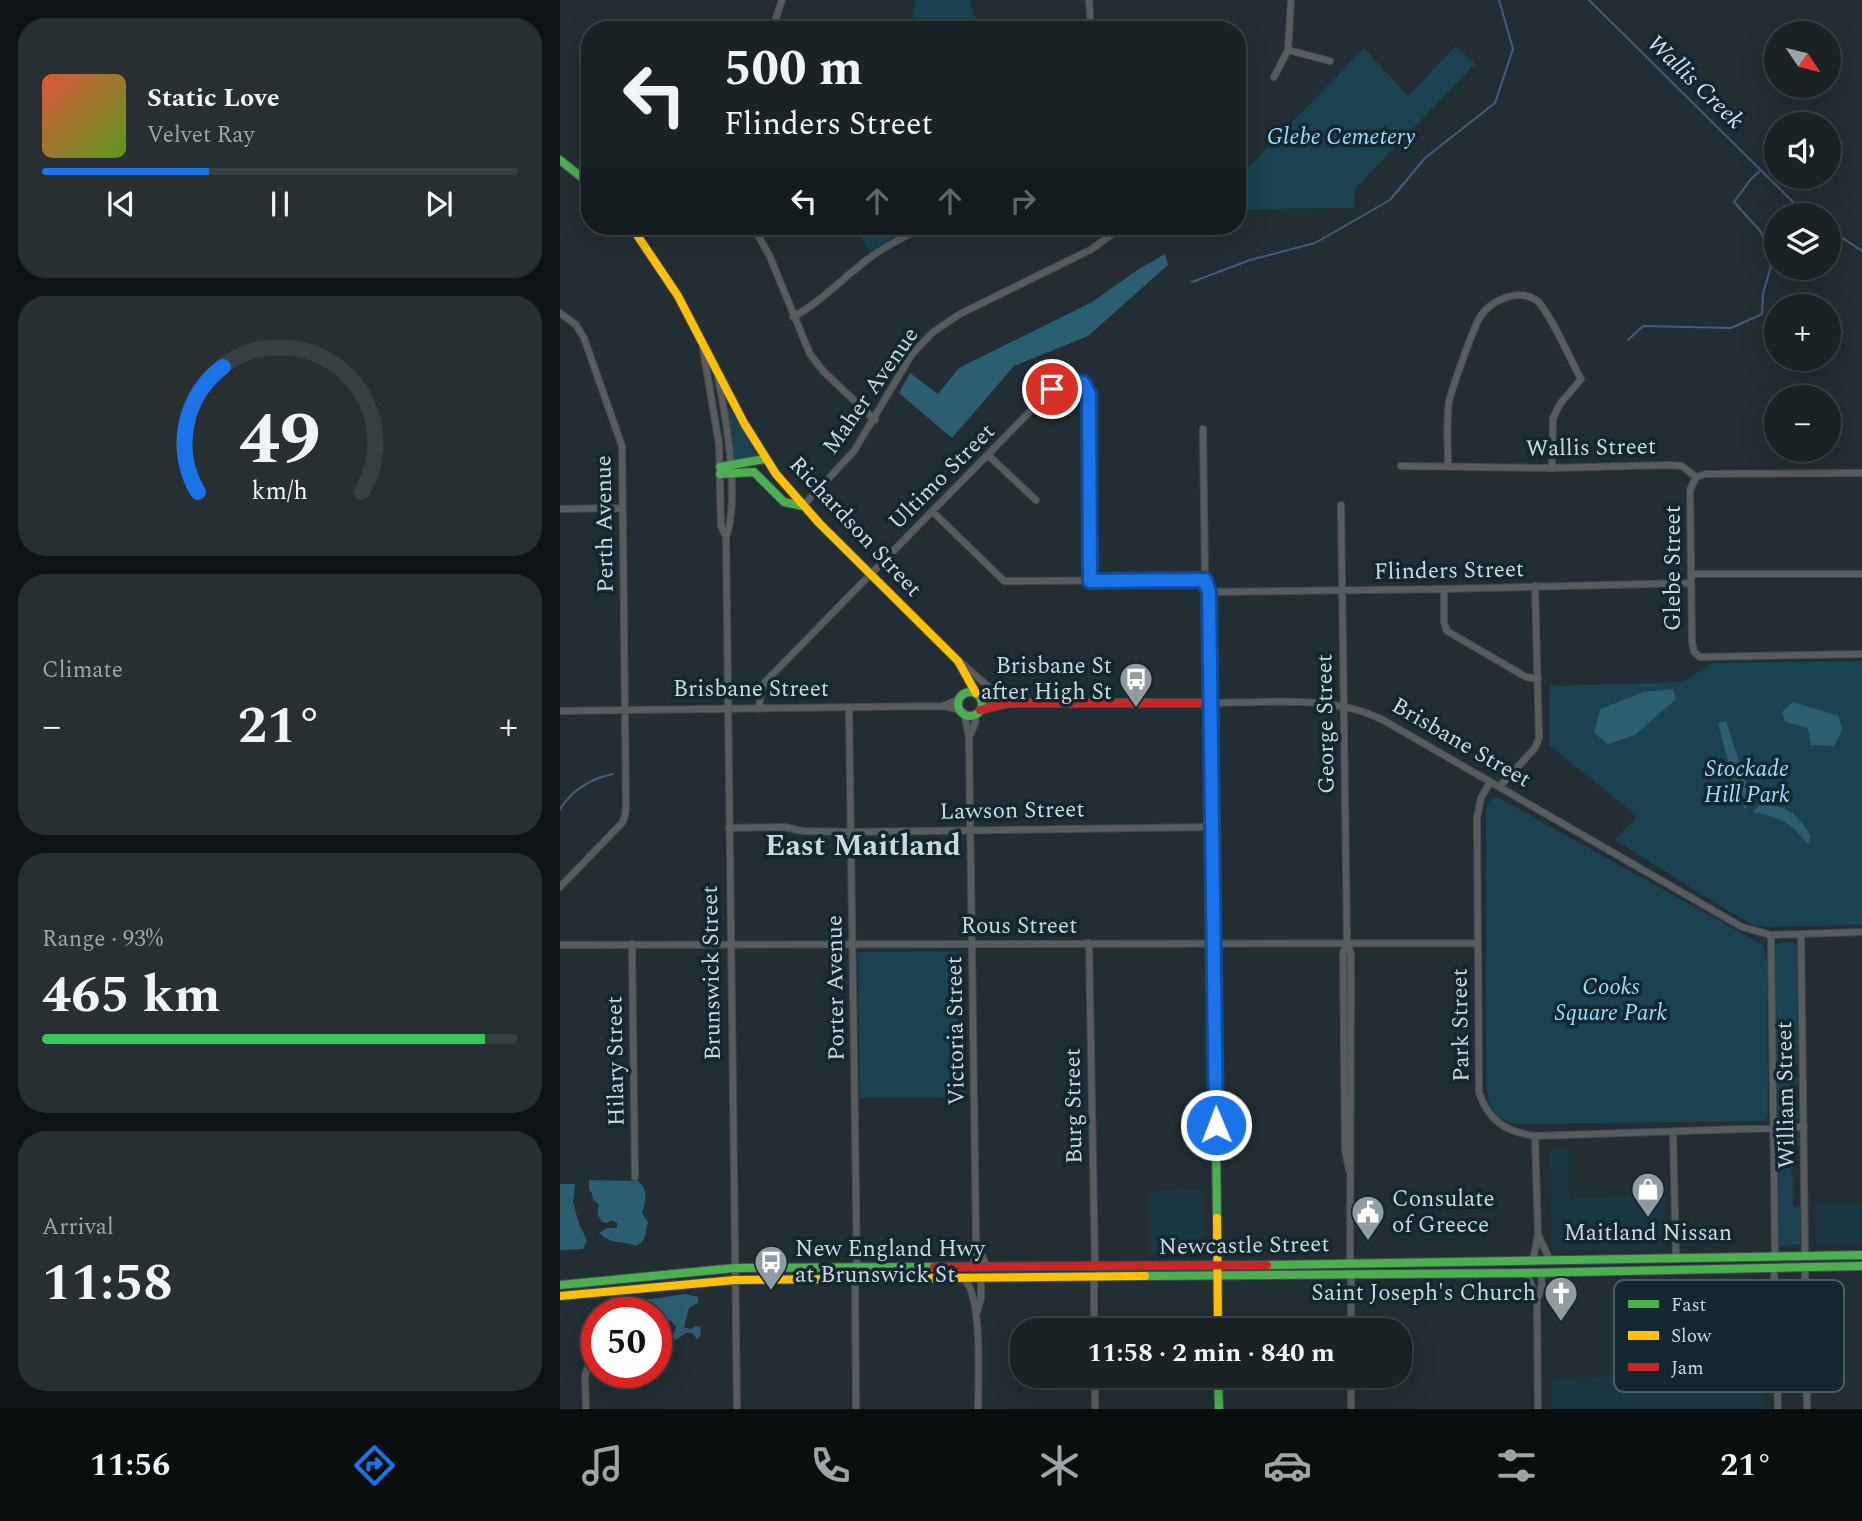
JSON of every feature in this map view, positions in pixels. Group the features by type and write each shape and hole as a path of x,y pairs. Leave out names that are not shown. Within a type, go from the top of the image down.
{"main road":[{"path":"560,160 581,177"},
{"name":"Brunswick Street","path":"637,235 678,296 702,341"},
{"name":"Richardson Street","path":"702,341 765,458 803,506 954,657 978,695"},
{"path":"720,470 765,458"},
{"path":"730,469 754,472 784,502 803,506"},
{"path":"961,697 969,692 978,695 982,703 978,712 962,712 961,697 965,675"},
{"name":"Brisbane Street","path":"978,695 1009,703 1210,704"},
{"name":"Brisbane Street","path":"978,712 1009,703"},
{"path":"1210,704 1218,1318"},
{"name":"Newcastle Street","path":"560,1285 735,1268 961,1269 1551,1262 1862,1255"},
{"path":"1507,1262 1541,1273"},
{"path":"1533,1262 1542,1267 1567,1272"},
{"name":"Newcastle Street","path":"560,1296 735,1280 1541,1273 1862,1266"},
{"path":"974,1268 998,1279"},
{"path":"961,1269 981,1279"},
{"path":"1218,1388 1219,1409"}],"street":[{"path":"775,21 782,0"},
{"path":"1088,0 1090,21"},
{"path":"1275,77 1288,50 1291,0"},
{"path":"1288,50 1330,61"},
{"path":"759,235 810,354 823,371 875,421"},
{"path":"793,317 868,259 908,235"},
{"name":"Maher Avenue","path":"803,506 844,463 875,421 905,365 933,332 960,314 1092,249 1109,235"},
{"path":"1448,467 1449,402 1480,317 1500,298 1518,295 1536,299 1549,315 1581,379 1560,404 1553,418 1552,468"},
{"name":"Perth Avenue","path":"560,313 576,325 584,338 622,446 625,710 625,816 617,830 560,887"},
{"name":"Brunswick Street","path":"702,341 717,426 721,526 726,537"},
{"name":"Brunswick Street","path":"716,368 725,414 730,469 731,524 726,537 727,709 737,1409"},
{"name":"Ultimo Street","path":"760,709 761,691 765,682 1052,389 1064,382 1083,383 1089,394 1090,581"},
{"path":"1203,429 1210,704"},
{"path":"989,456 1036,500"},
{"name":"Wallis Street","path":"1401,466 1552,468 1669,464 1682,466 1696,477 1706,474 1862,473"},
{"name":"Glebe Street","path":"1696,477 1690,490 1690,583 1694,652 1700,657 1862,654"},
{"name":"George Street","path":"1341,505 1347,942 1351,954 1350,1264"},
{"path":"560,509 622,508"},
{"path":"932,511 1004,582 1205,580"},
{"path":"1691,574 1862,574"},
{"name":"Flinders Street","path":"1209,592 1690,583"},
{"path":"1499,787 1535,748 1539,738 1535,586"},
{"path":"1444,589 1444,622 1447,631 1526,677 1538,679"},
{"name":"Richardson Street","path":"954,657 991,689"},
{"name":"Brisbane Street","path":"943,706 961,697"},
{"name":"Brisbane Street","path":"1210,704 1316,703 1344,706 1383,720 1742,926 1771,935 1862,932"},
{"name":"Brisbane Street","path":"560,711 943,706 962,712"},
{"name":"Porter Avenue","path":"849,708 856,1268"},
{"name":"Victoria Street","path":"962,712 969,737 971,829 976,1240 973,1249 974,1268"},
{"name":"Victoria Street","path":"969,737 978,712"},
{"name":"Park Street","path":"1490,782 1481,798 1477,818 1479,1093 1484,1107 1500,1125 1511,1131 1535,1136 1804,1127"},
{"name":"Lawson Street","path":"729,828 784,827 803,831 851,832 1212,827"},
{"name":"William Street","path":"1801,934 1805,1256"},
{"name":"William Street","path":"1771,935 1775,1256"},
{"name":"Burg Street","path":"1089,943 1095,1267"},
{"name":"Rous Street","path":"560,945 1478,943"},
{"name":"Hilary Street","path":"632,944 635,1177"},
{"path":"1673,1132 1676,1259"},
{"path":"1533,1262 1538,1234 1535,1136"},
{"path":"1538,1234 1551,1262"},
{"name":"Victoria Street","path":"976,1240 987,1268"},
{"path":"1805,1267 1805,1280"},
{"path":"1774,1268 1775,1280"},
{"path":"1527,1273 1537,1302"},
{"path":"1538,1409 1537,1302 1542,1285 1541,1273"},
{"path":"1351,1275 1351,1318"},
{"path":"1094,1278 1094,1318"},
{"path":"855,1279 856,1409"},
{"path":"964,1279 971,1286 977,1314 978,1409"},
{"path":"977,1314 981,1299 981,1279"},
{"path":"585,1388 586,1409"},
{"path":"1095,1388 1096,1409"},
{"path":"1351,1388 1352,1409"}],"shaded area":[{"path":"1165,254 1168,265 1088,336 1014,366 952,438 899,393 910,373 938,394 959,368 1092,302"},
{"path":"1673,689 1676,699 1635,735 1608,744 1594,733 1600,709 1644,692"},
{"path":"1793,702 1839,716 1842,730 1834,746 1811,745 1808,728 1785,722 1782,712"},
{"path":"1726,721 1751,798 1745,810 1731,772 1718,723"},
{"path":"1761,804 1778,806 1797,817 1811,837 1808,844 1784,822 1753,812"},
{"path":"1550,1150 1569,1150 1569,1198 1666,1195 1666,1249 1552,1251"},
{"path":"589,1180 638,1181 641,1184 646,1196 642,1213 648,1222 640,1244 636,1246 614,1241 599,1233 607,1228 617,1228 617,1223 611,1220 602,1222 597,1214 599,1204 593,1200 589,1190"},
{"path":"560,1184 575,1184 573,1202 587,1240 583,1249 560,1250"},
{"path":"1203,1189 1204,1253 1150,1255 1148,1191"},
{"path":"1862,1203 1862,1244 1816,1245 1816,1204"},
{"path":"685,1294 698,1297 698,1303 689,1308 684,1327 700,1327 701,1335 697,1339 692,1333 686,1333 676,1340 672,1338 676,1327 672,1322 672,1297 665,1297"},
{"path":"1614,1372 1614,1392 1764,1392 1764,1409 1552,1409 1552,1379 1607,1376"}],"green space":[{"path":"916,0 969,0 977,21 912,21"},
{"name":"Glebe Cemetery","path":"1456,46 1475,64 1355,189 1354,208 1246,209 1246,170 1364,48 1408,96"},
{"path":"859,235 896,235 870,252"},
{"path":"729,408 759,456 734,461"},
{"name":"Stockade Hill Park","path":"1862,661 1862,925 1766,927 1753,925 1728,911 1615,840 1637,816 1549,745 1550,686 1679,682 1687,680 1712,663"},
{"name":"Cooks Square Park","path":"1499,798 1763,945 1767,960 1768,1118 1762,1121 1515,1124 1501,1118 1494,1111 1488,1095 1486,1076 1486,809 1489,801"},
{"path":"1793,942 1797,947 1798,1060 1795,1065 1781,1065 1777,1060 1775,947 1778,943"},
{"path":"858,952 960,952 963,955 965,1097 860,1098"},
{"path":"1794,1074 1798,1077 1798,1083 1791,1091 1791,1114 1797,1109 1799,1115 1796,1120 1783,1120 1778,1117 1777,1078 1780,1075"},
{"path":"1782,1135 1795,1135 1799,1138 1799,1144 1792,1151 1793,1206 1800,1206 1800,1245 1779,1246 1778,1140"}],"waterway":[{"path":"1192,282 1250,260 1315,243 1390,200 1425,158 1495,103 1513,49 1499,0"},
{"name":"Wallis Creek","path":"1589,0 1794,203"},
{"path":"1628,340 1643,326 1731,328 1762,314 1763,294 1772,262 1761,232 1734,202 1761,170"},
{"name":"Wallis Creek","path":"1841,237 1862,251"},
{"path":"560,809 570,796 583,786 613,774"}],"traffic: fast":[{"path":"560,160 581,177"},
{"path":"720,467 765,459"},
{"path":"720,474 754,472 784,502 803,506"},
{"path":"970,692 978,696 982,704 978,712 970,716 962,712 958,704 962,696 970,692"},
{"path":"979,696 1006,702"},
{"path":"1211,763 1217,1218"},
{"path":"1267,1265 1862,1255"},
{"path":"1145,1276 1527,1273 1862,1266"},
{"path":"560,1285 735,1268 934,1267"},
{"path":"1218,1388 1219,1409"}],"traffic: slow":[{"path":"637,235 678,296 744,423 776,474 820,524 958,661 976,693"},
{"path":"1217,1218 1218,1318"},
{"path":"560,1296 735,1280 1145,1276"}],"traffic: jam":[{"path":"980,710 1009,703 1210,703 1211,763"},
{"path":"934,1267 1267,1265"}],"place":[{"name":"Brisbane St after High St","path":"1136,709"},
{"name":"Maitland Nissan","path":"1648,1219"},
{"name":"Consulate of Greece","path":"1368,1242"},
{"name":"New England Hwy at Brunswick St","path":"771,1292"},
{"name":"Saint Joseph's Church","path":"1561,1323"}],"district":[{"name":"East Maitland","path":"863,846"}],"route":[{"path":"1052,389 1064,382 1083,383 1089,394 1090,581 1205,580 1209,592 1216,1125"}]}
